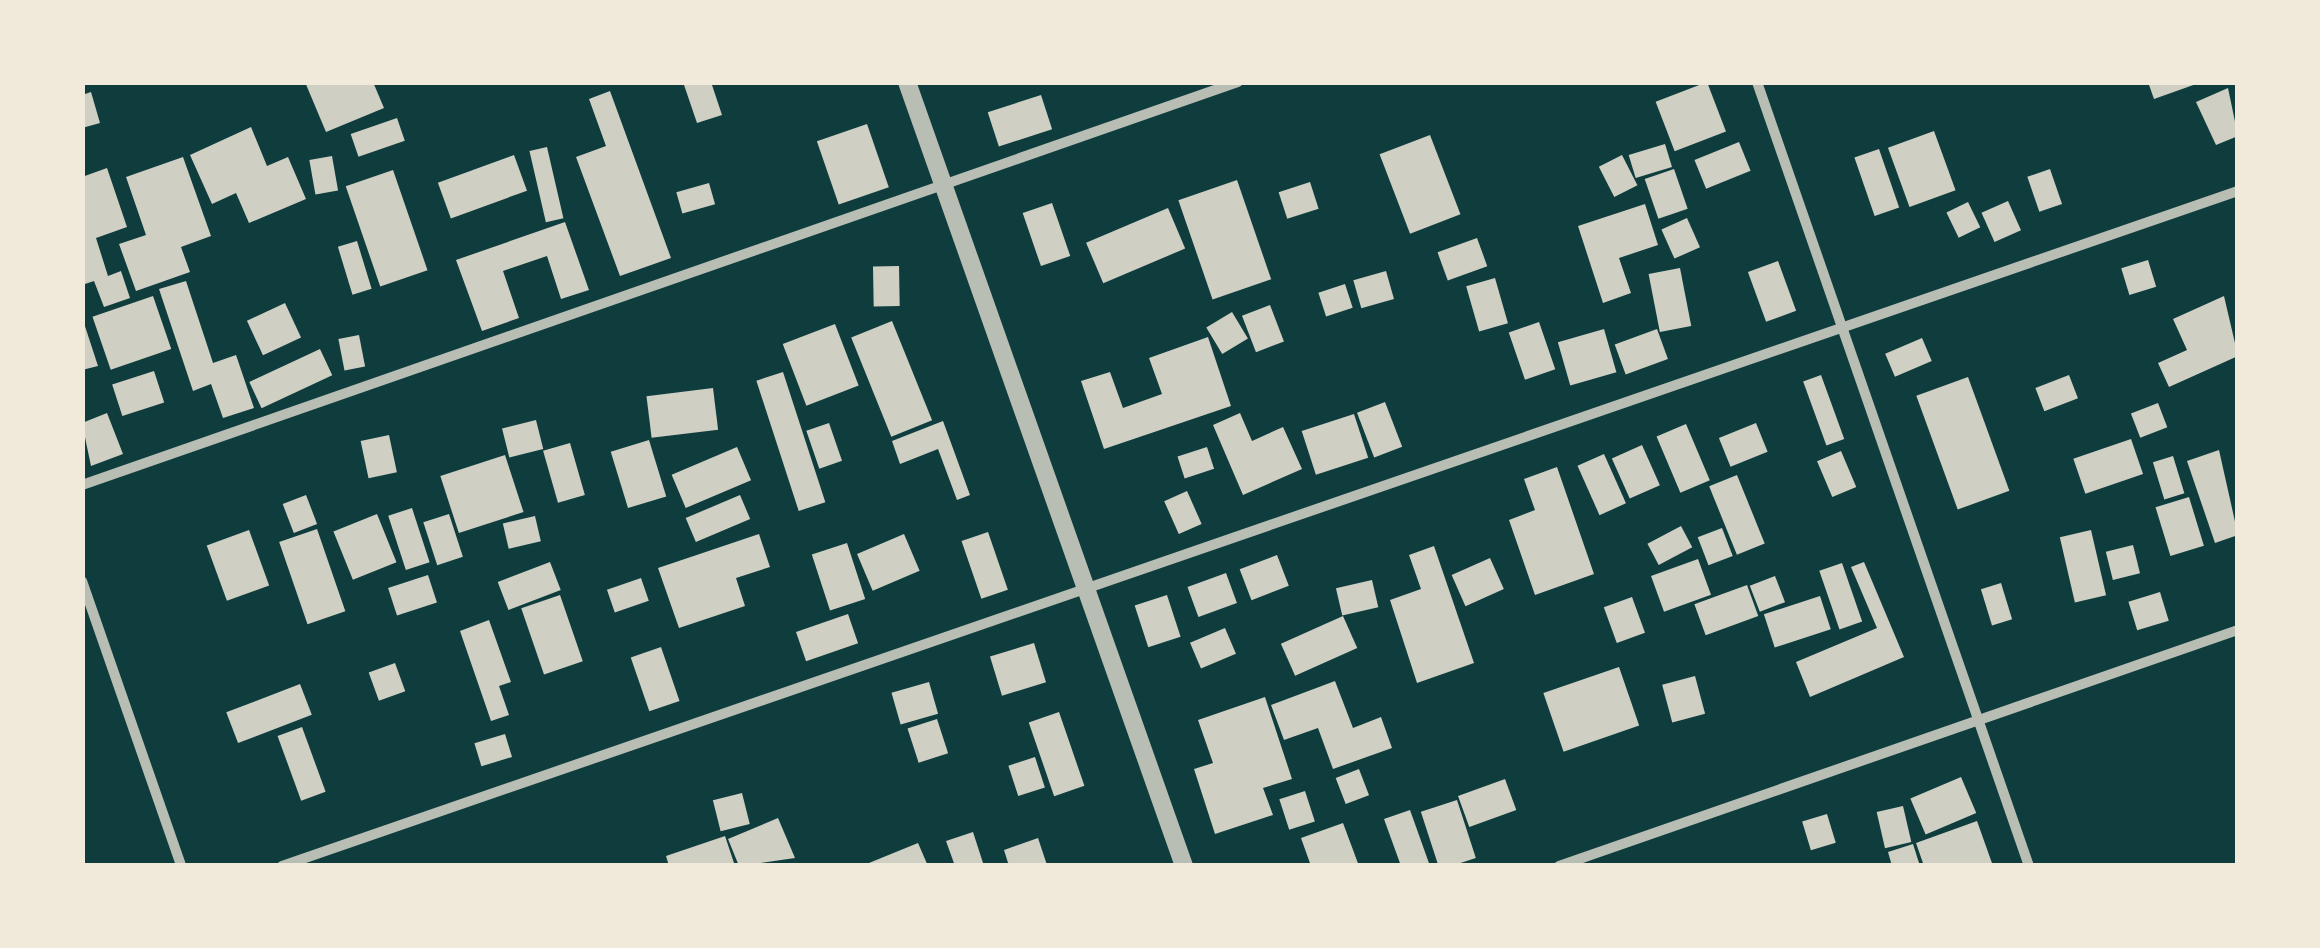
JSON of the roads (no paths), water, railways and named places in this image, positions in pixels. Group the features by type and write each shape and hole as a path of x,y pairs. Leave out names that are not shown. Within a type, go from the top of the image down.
{"street":[{"path":"907,82 1184,866"},
{"path":"82,486 1238,82"},
{"path":"1757,82 1836,323 2029,866"},
{"path":"282,866 1836,323 2238,192"},
{"path":"82,581 181,866"},
{"path":"1559,866 2238,630"}]}
